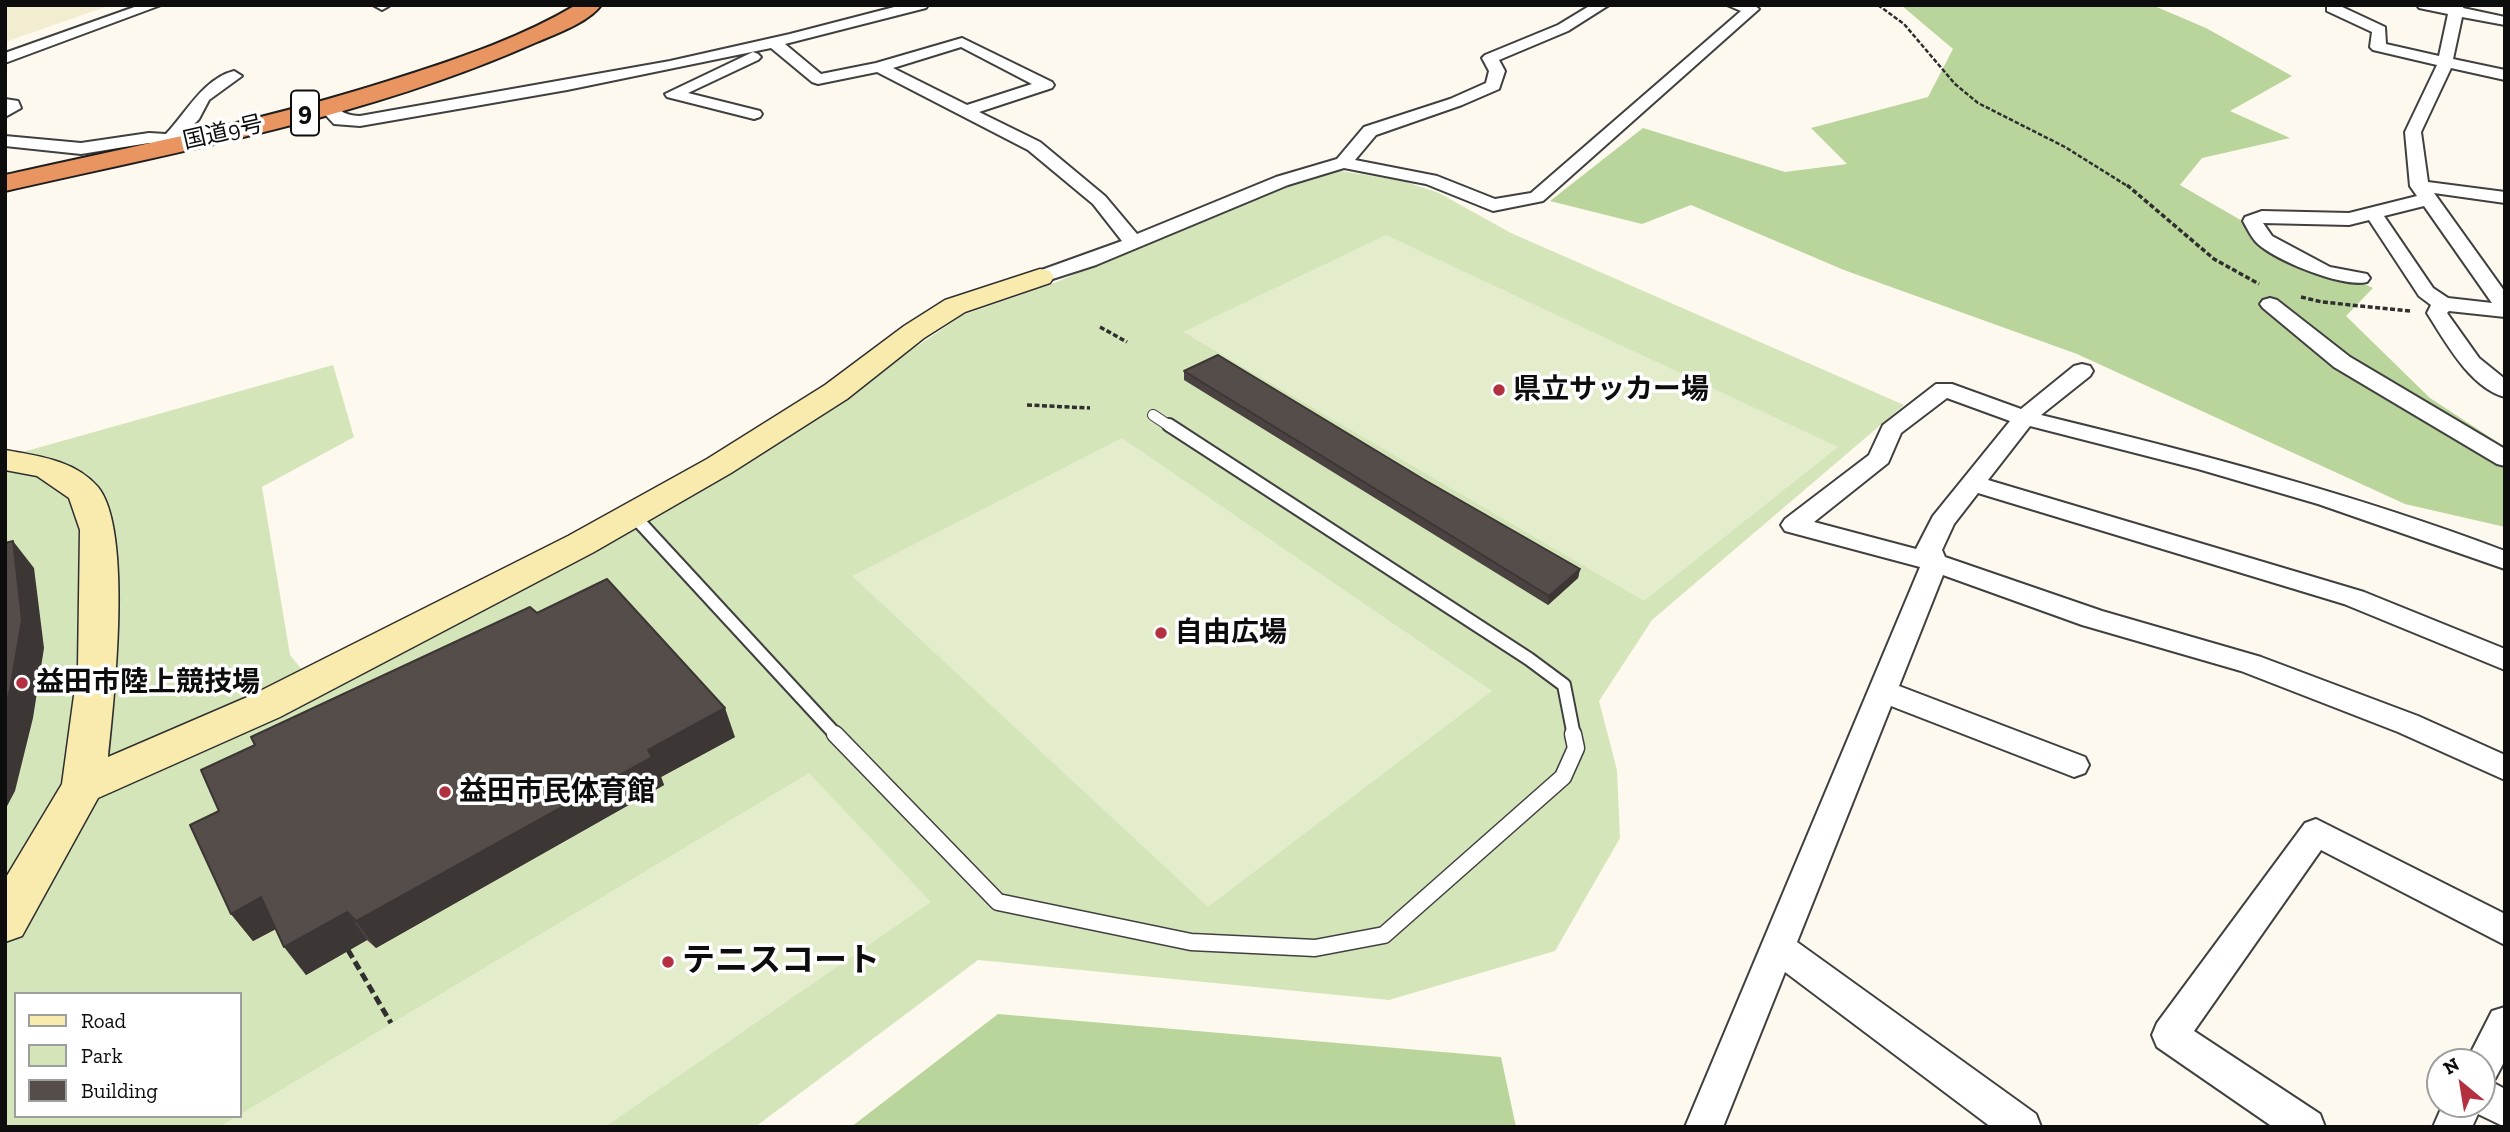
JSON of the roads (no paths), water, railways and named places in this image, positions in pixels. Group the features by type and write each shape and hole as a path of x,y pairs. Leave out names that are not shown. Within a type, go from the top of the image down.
{"highway":[{"name":"国道9号","path":"5,183 174,141 327,108 470,62 565,22 591,5"}],"street":[{"path":"5,58 154,5"},
{"path":"327,108 341,121 360,121 503,98 774,43 921,5"},
{"path":"1343,163 1370,131 1456,102 1493,86 1497,71 1490,58 1563,29 1602,5"},
{"path":"83,786 265,706 581,544 719,466 836,392 914,332 956,306 1089,261 1282,181 1343,163 1431,180 1493,205 1537,197 1752,9 1734,5"},
{"path":"2424,5 2456,8 2505,21"},
{"path":"2332,8 2379,30 2378,47 2505,75"},
{"path":"2456,8 2445,63 2413,132 2424,193 2505,309"},
{"path":"774,43 818,79 880,67 962,42 1046,85 965,111"},
{"path":"754,114 673,94 749,60 774,43"},
{"path":"880,67 1034,146 1099,200 1133,242"},
{"path":"5,141 67,149 174,141 203,97 233,76"},
{"path":"5,104 12,104 13,108 5,112"},
{"path":"2360,278 2325,272 2265,240 2252,221 2262,217 2349,219 2424,193 2505,198"},
{"path":"2378,220 2426,292 2440,308 2470,363 2505,390"},
{"path":"2266,295 2342,362 2505,459"},
{"path":"2440,308 2505,309"},
{"path":"1704,1127 1935,564 1929,550 1942,522 2024,418 2081,371"},
{"path":"2505,561 2418,526 2149,448 2024,418 1944,390 1891,430 1880,458 1794,525 1935,564 2092,618 2251,664 2408,724 2505,768"},
{"path":"5,460 47,468 84,493 98,530 98,666 83,786 5,922"},
{"path":"1973,484 2354,598 2505,660"},
{"path":"1881,691 2074,765"},
{"path":"2306,1127 2170,1035 2316,832 2505,930"},
{"path":"1778,947 2022,1127"},
{"path":"2492,1048 2505,1023"}],"lane":[{"path":"633,515 837,736 998,902 1191,942 1315,948 1384,935 1563,777 1576,748 1564,685 1529,659 1153,415"}],"place":[{"name":"県立サッカー場","path":"1499,390"},
{"name":"自由広場","path":"1161,633"},
{"name":"益田市陸上競技場","path":"22,683"},
{"name":"益田市民体育館","path":"445,792"},
{"name":"テニスコート","path":"668,962"}]}
